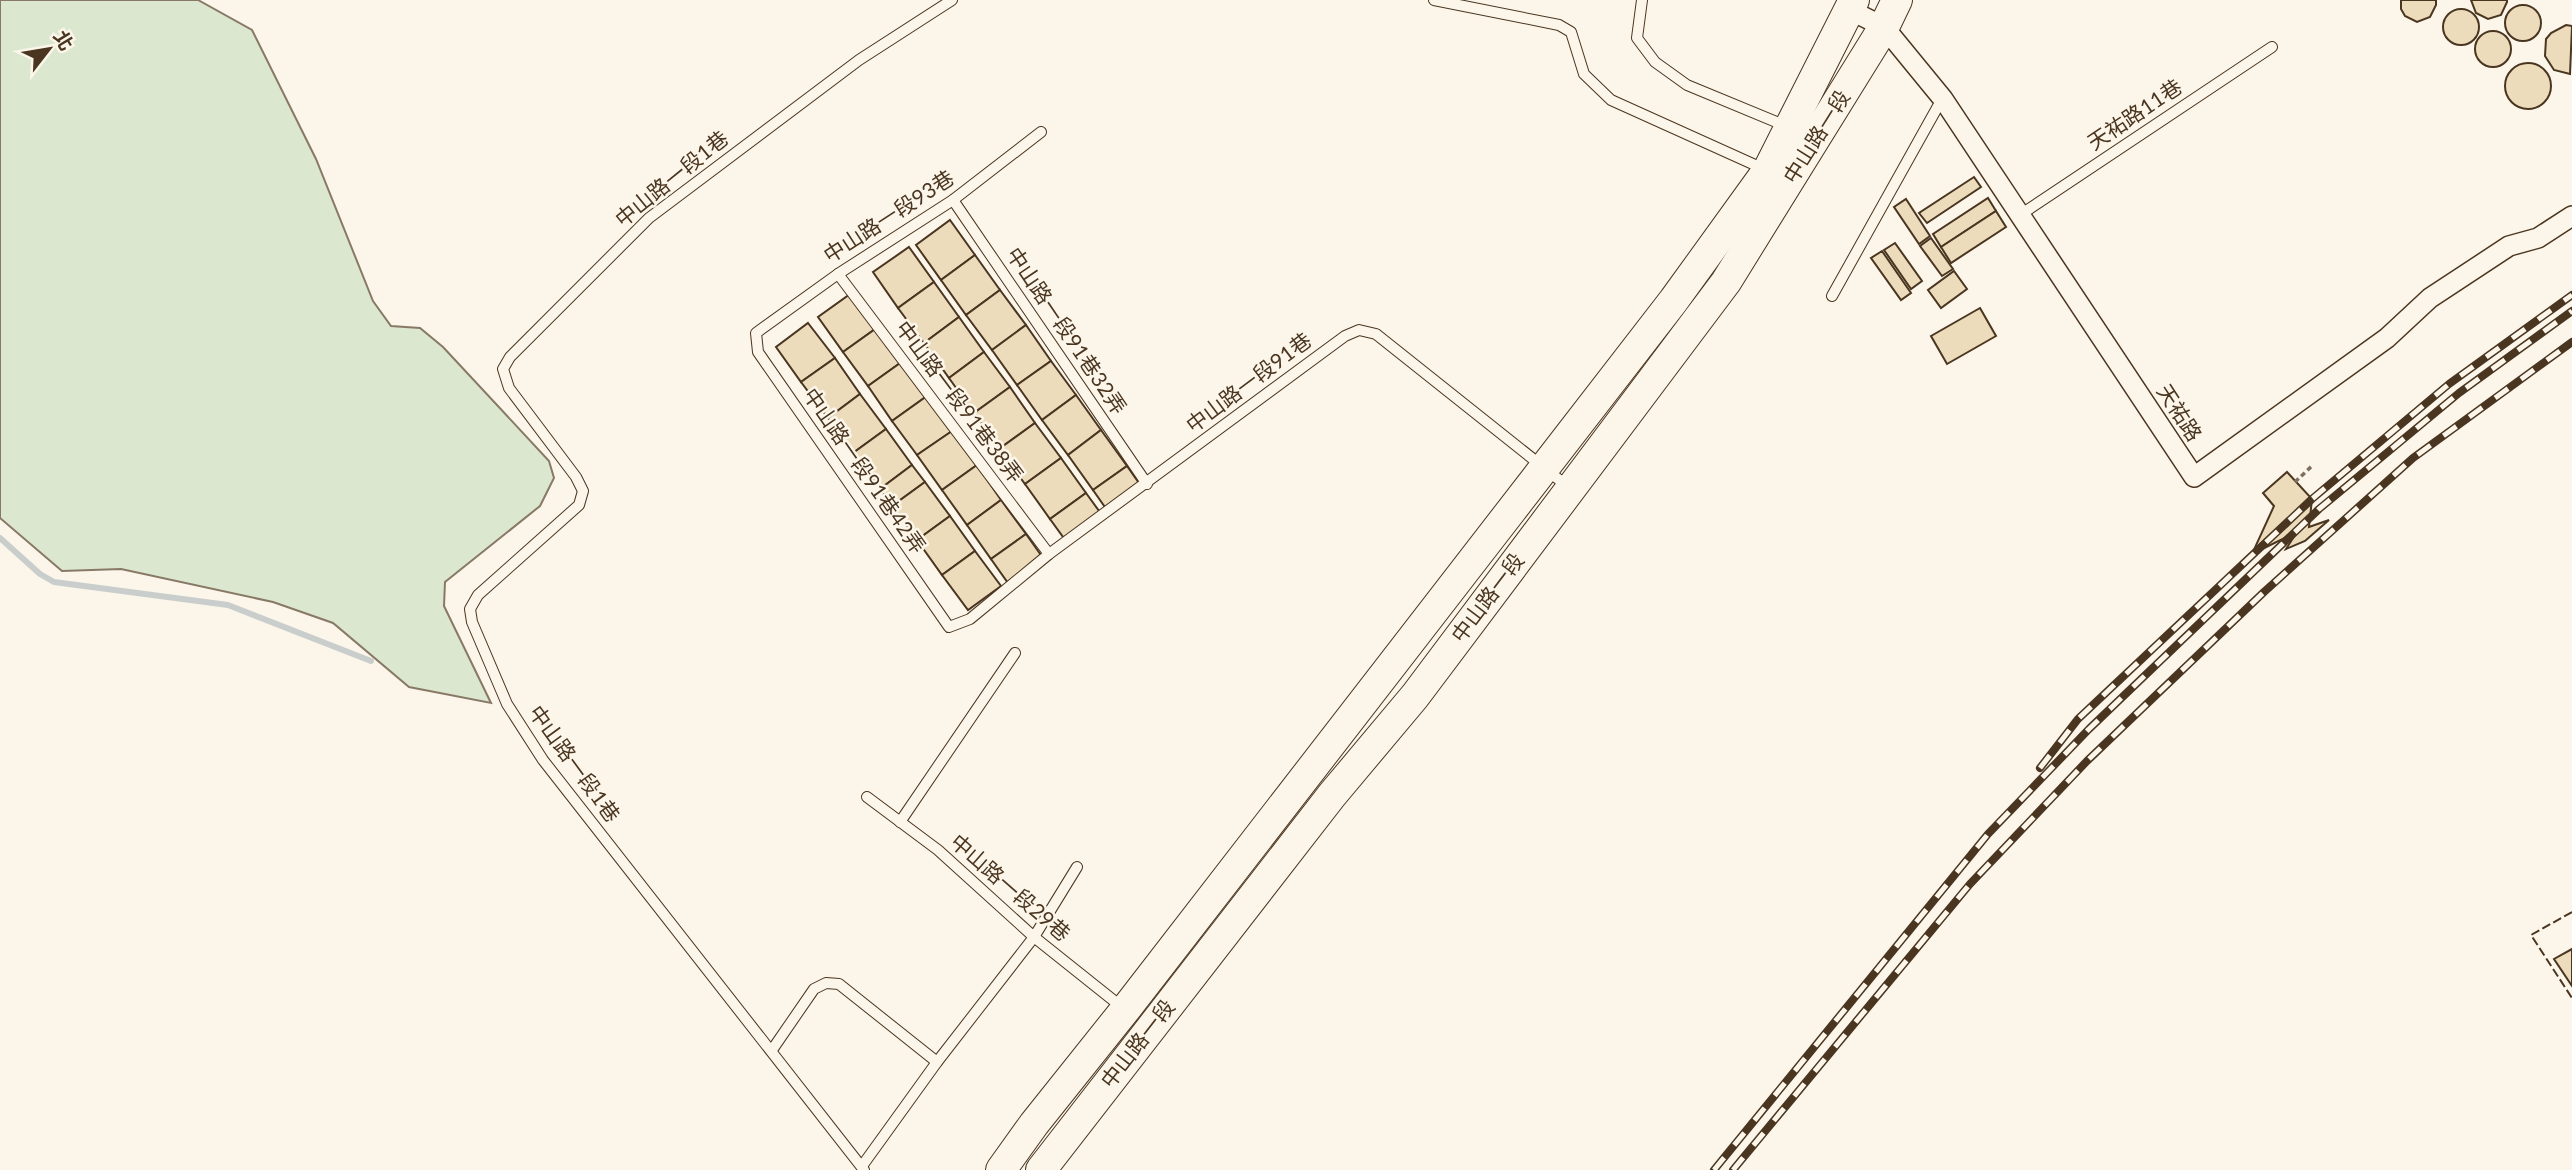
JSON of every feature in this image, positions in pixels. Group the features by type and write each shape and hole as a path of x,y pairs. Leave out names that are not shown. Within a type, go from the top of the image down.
{"main road":[{"name":"中山路一段","path":"1041,1170 1332,795 1415,696 1726,282 1884,27 1898,0"},
{"name":"中山路一段","path":"1001,1170 1674,300 1768,170 1852,5"}],"street":[{"name":"天祐路","path":"1852,5 1884,27 1942,99 2194,477 2387,338 2430,298 2509,246 2539,238 2572,216"}],"lane":[{"name":"中山路一段1巷","path":"863,1168 543,760 507,704 472,622 470,609 478,595 579,505 583,491 576,477 509,388 503,369 510,358 649,218 859,60 952,0"},
{"path":"1434,0 1559,25 1571,32 1584,74 1611,100 1768,170"},
{"path":"1642,0 1637,38 1656,62 1687,85 1789,128"},
{"name":"天祐路11巷","path":"2020,215 2272,47"},
{"path":"1832,296 1942,99"},
{"name":"中山路一段93巷","path":"757,333 838,274 953,200 1041,132"},
{"name":"中山路一段91巷32弄","path":"953,200 1147,484"},
{"name":"中山路一段91巷38弄","path":"838,274 1049,554"},
{"name":"中山路一段91巷","path":"949,627 970,619 1049,554 1345,335 1359,330 1376,334 1570,489"},
{"name":"中山路一段91巷42弄","path":"757,333 758,352 949,627"},
{"path":"900,822 1015,653"},
{"name":"中山路一段29巷","path":"867,797 938,850 1034,937 1125,1010"},
{"path":"863,1168 937,1062 1034,937 1077,867"},
{"path":"772,1049 814,989 826,983 839,984 937,1062"}],"path":[{"path":"2295,482 2314,465"},
{"path":"2275,551 2297,532"}],"green space":[{"path":"0,0 198,0 252,30 316,159 373,301 391,326 420,328 443,347 549,461 554,478 540,506 445,582 444,606 491,703 409,687 333,623 273,602 121,569 62,571 0,518"}],"building":[{"path":"2401,0 2436,0 2436,5 2430,17 2417,22 2405,16 2401,9"},
{"path":"2471,0 2507,2 2501,15 2488,19 2476,13"},
{"path":"2523,5 2536,10 2541,23 2536,36 2523,41 2510,36 2505,23 2510,10"},
{"path":"2461,9 2474,14 2479,27 2474,40 2461,45 2448,40 2443,27 2448,14"},
{"path":"2566,25 2572,26 2570,74 2554,70 2545,56 2546,39"},
{"path":"2493,31 2506,36 2511,49 2506,62 2493,67 2480,62 2475,49 2480,36"},
{"path":"2528,63 2544,70 2551,86 2544,102 2528,109 2512,102 2505,86 2512,70"},
{"path":"1974,177 1981,187 1927,223 1919,213"},
{"path":"1988,198 1996,211 1941,247 1933,234"},
{"path":"1906,199 1930,236 1919,244 1894,207"},
{"path":"1996,211 2006,227 1951,263 1941,247"},
{"path":"950,220 975,255 941,280 916,245"},
{"path":"1931,238 1953,269 1942,276 1920,246"},
{"path":"1895,243 1922,281 1911,289 1884,250"},
{"path":"909,247 934,282 898,308 873,272"},
{"path":"1882,251 1911,293 1901,300 1871,258"},
{"path":"975,255 1000,290 966,315 941,280"},
{"path":"1954,271 1967,289 1941,308 1928,290"},
{"path":"934,282 959,317 924,343 898,308"},
{"path":"1000,290 1026,325 992,350 966,315"},
{"path":"853,292 878,327 843,352 818,317"},
{"path":"1980,308 1996,336 1947,364 1931,336"},
{"path":"959,317 984,352 949,378 924,343"},
{"path":"808,323 835,358 801,382 776,347"},
{"path":"1026,325 1051,361 1017,385 992,350"},
{"path":"878,327 903,361 868,386 843,352"},
{"path":"984,352 1010,387 974,413 949,378"},
{"path":"835,358 860,394 828,418 801,382"},
{"path":"903,361 927,396 892,421 868,386"},
{"path":"1051,361 1076,395 1042,420 1017,385"},
{"path":"1010,387 1035,423 999,449 974,413"},
{"path":"860,394 886,429 853,453 828,418"},
{"path":"1076,395 1101,430 1068,455 1042,420"},
{"path":"927,396 952,431 917,455 892,421"},
{"path":"1035,423 1061,458 1025,484 999,449"},
{"path":"886,429 912,465 880,489 853,453"},
{"path":"1101,430 1127,466 1093,490 1068,455"},
{"path":"952,431 977,465 942,490 917,455"},
{"path":"1061,458 1086,493 1050,519 1025,484"},
{"path":"912,465 925,482 892,506 880,489"},
{"path":"977,465 1001,500 967,525 942,490"},
{"path":"1127,466 1141,486 1107,510 1093,490"},
{"path":"2287,472 2312,499 2309,527 2329,520 2305,541 2286,549 2297,532 2252,554 2274,506 2263,493"},
{"path":"925,482 950,516 917,540 892,506"},
{"path":"1086,493 1102,515 1066,541 1050,519"},
{"path":"1001,500 1026,534 991,559 967,525"},
{"path":"950,516 975,551 942,575 917,540"},
{"path":"1026,534 1043,558 1008,583 991,559"},
{"path":"975,551 1001,586 968,610 942,575"},
{"path":"2572,949 2572,986 2554,959"}],"waterway":[{"path":"0,538 40,574 54,582 228,605 371,661"}],"railway":[{"path":"2040,768 2078,719 2312,499 2449,384 2572,295"},
{"path":"1714,1170 1988,834 2089,729 2319,509 2459,393 2572,311"},
{"path":"1733,1170 1970,884 2087,761 2264,592 2413,458 2572,342"}],"fence":[{"path":"2572,912 2531,935 2572,998"}]}
